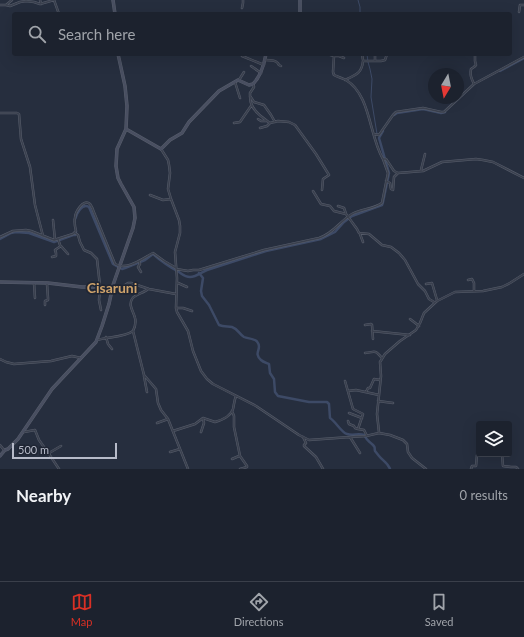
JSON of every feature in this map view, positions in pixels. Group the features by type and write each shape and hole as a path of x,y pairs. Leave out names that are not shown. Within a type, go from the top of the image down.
{"main road":[{"path":"113,0 115,12"},
{"path":"300,0 300,12"},
{"path":"0,456 5,450 16,442 52,389 97,340 109,304 112,287 130,237 135,218 134,207 122,187 116,168 117,150 126,129 127,100 118,56"},
{"path":"126,129 161,149 170,140 182,133 189,122 219,91 239,80 249,85 253,84 261,73 266,56"},
{"path":"0,282 82,287 112,287"}],"street":[{"path":"6,5 12,0"},
{"path":"40,0 41,4"},
{"path":"0,5 10,6 26,1 41,4 54,0 58,12"},
{"path":"242,8 244,3 243,0"},
{"path":"519,12 520,5 524,5"},
{"path":"242,56 264,66"},
{"path":"344,58 334,56 333,74 334,76 346,80 361,96 374,134 376,145 384,159 394,171 398,173 421,171 444,162 483,160 493,162 524,178"},
{"path":"346,80 360,71 362,68 362,56"},
{"path":"375,56 375,61"},
{"path":"363,61 385,60 386,56"},
{"path":"474,84 471,80 471,68 476,65 475,56"},
{"path":"374,134 379,135 396,112 423,108 444,112 474,84 524,57"},
{"path":"265,60 278,62 281,66"},
{"path":"251,66 261,73"},
{"path":"239,80 244,72"},
{"path":"235,82 240,98"},
{"path":"253,84 254,87 250,93 252,105 263,118 270,123"},
{"path":"250,96 254,102 264,105 273,117 274,122"},
{"path":"234,124 240,122 252,105"},
{"path":"0,113 19,114 22,139 30,168 35,205 43,236"},
{"path":"258,119 267,121"},
{"path":"260,128 268,126 270,123 274,122 289,122 296,126 329,175 322,179 322,190"},
{"path":"161,149 168,160 170,173 168,185 180,226 176,252 176,308 188,331 193,351 205,376 213,384 265,411 302,437 311,440 366,436 379,433 390,434 404,440 407,444 408,452 412,458 426,469"},
{"path":"421,171 425,154"},
{"path":"101,310 99,300 100,287 97,259 91,253 84,250 76,233 74,220 77,212 83,204 89,203 96,216 114,262 119,267 140,262 153,253 176,270 199,270 264,250 319,238 330,232 354,213 381,204 383,202 387,182 387,172 384,159"},
{"path":"387,182 391,183 391,190 393,190 394,177 398,173"},
{"path":"312,191 320,204 330,206 334,211 346,214"},
{"path":"150,196 163,200 171,199"},
{"path":"338,206 344,208 346,214 359,233 362,242"},
{"path":"53,220 55,240"},
{"path":"0,237 13,231 31,231 58,241 68,254"},
{"path":"58,241 76,233"},
{"path":"359,233 369,234 382,245 391,247 399,254 405,260 418,284 434,303"},
{"path":"52,257 56,256 55,250 61,246"},
{"path":"140,262 138,268 141,272"},
{"path":"379,433 377,414 380,362 385,354 393,346 416,330 424,313 437,300 454,292 486,291 502,287 524,274"},
{"path":"468,280 471,279 473,281 474,291"},
{"path":"34,283 35,298"},
{"path":"112,287 122,287 128,283 131,283 148,289 176,294"},
{"path":"177,283 187,286"},
{"path":"426,284 432,283 437,300"},
{"path":"46,305 46,301 48,300 47,284"},
{"path":"147,392 133,331 135,316 130,306 133,298 148,289"},
{"path":"176,308 184,308 192,311"},
{"path":"410,320 419,326"},
{"path":"365,326 372,325 373,339"},
{"path":"97,340 106,337 129,334 133,331"},
{"path":"372,331 410,335"},
{"path":"106,337 108,344 112,349"},
{"path":"365,353 378,352 382,358"},
{"path":"0,359 14,364 51,361 72,356 81,358"},
{"path":"144,375 156,389 158,403 168,419 188,469"},
{"path":"366,392 368,388 370,388 374,379 380,381"},
{"path":"345,381 353,409 363,413 358,429"},
{"path":"348,391 356,390 379,395"},
{"path":"173,431 195,424 205,418 213,422 217,422 227,417 232,411 236,396"},
{"path":"378,401 393,403"},
{"path":"232,411 240,456 247,466 240,469"},
{"path":"349,413 362,418"},
{"path":"157,423 168,419"},
{"path":"201,432 204,424 202,419"},
{"path":"348,421 349,424 355,428 364,430 366,436"},
{"path":"24,432 35,430 39,440 59,469"},
{"path":"302,437 306,443 304,446 316,457 323,469"},
{"path":"350,437 360,453"},
{"path":"0,445 5,450"},
{"path":"48,453 60,446"},
{"path":"170,452 180,449"},
{"path":"232,459 240,456"},
{"path":"471,469 472,466 476,466 477,457"},
{"path":"502,457 503,466 516,466 518,469"}],"waterway":[{"path":"358,0 360,12"},
{"path":"367,56 372,79 371,97 377,134"},
{"path":"500,71 524,58"},
{"path":"394,115 397,113 423,109 441,113 445,112"},
{"path":"75,219 82,207 89,207 113,264 122,269 145,260 153,254 184,275 192,277 207,270 266,251 321,239 335,232 352,216 382,205 389,173 379,138 383,131"},
{"path":"0,239 16,232 29,233 54,242 75,235 76,232"},
{"path":"199,273 203,278 201,291 202,296 209,305 219,325 232,327 244,337 257,341 259,345 259,358 269,364 270,373 274,379 275,392 278,396 309,402 327,402 329,404 330,418 341,430 349,435 364,435 390,469"}],"district":[{"name":"Cisaruni","path":"112,287"}]}
